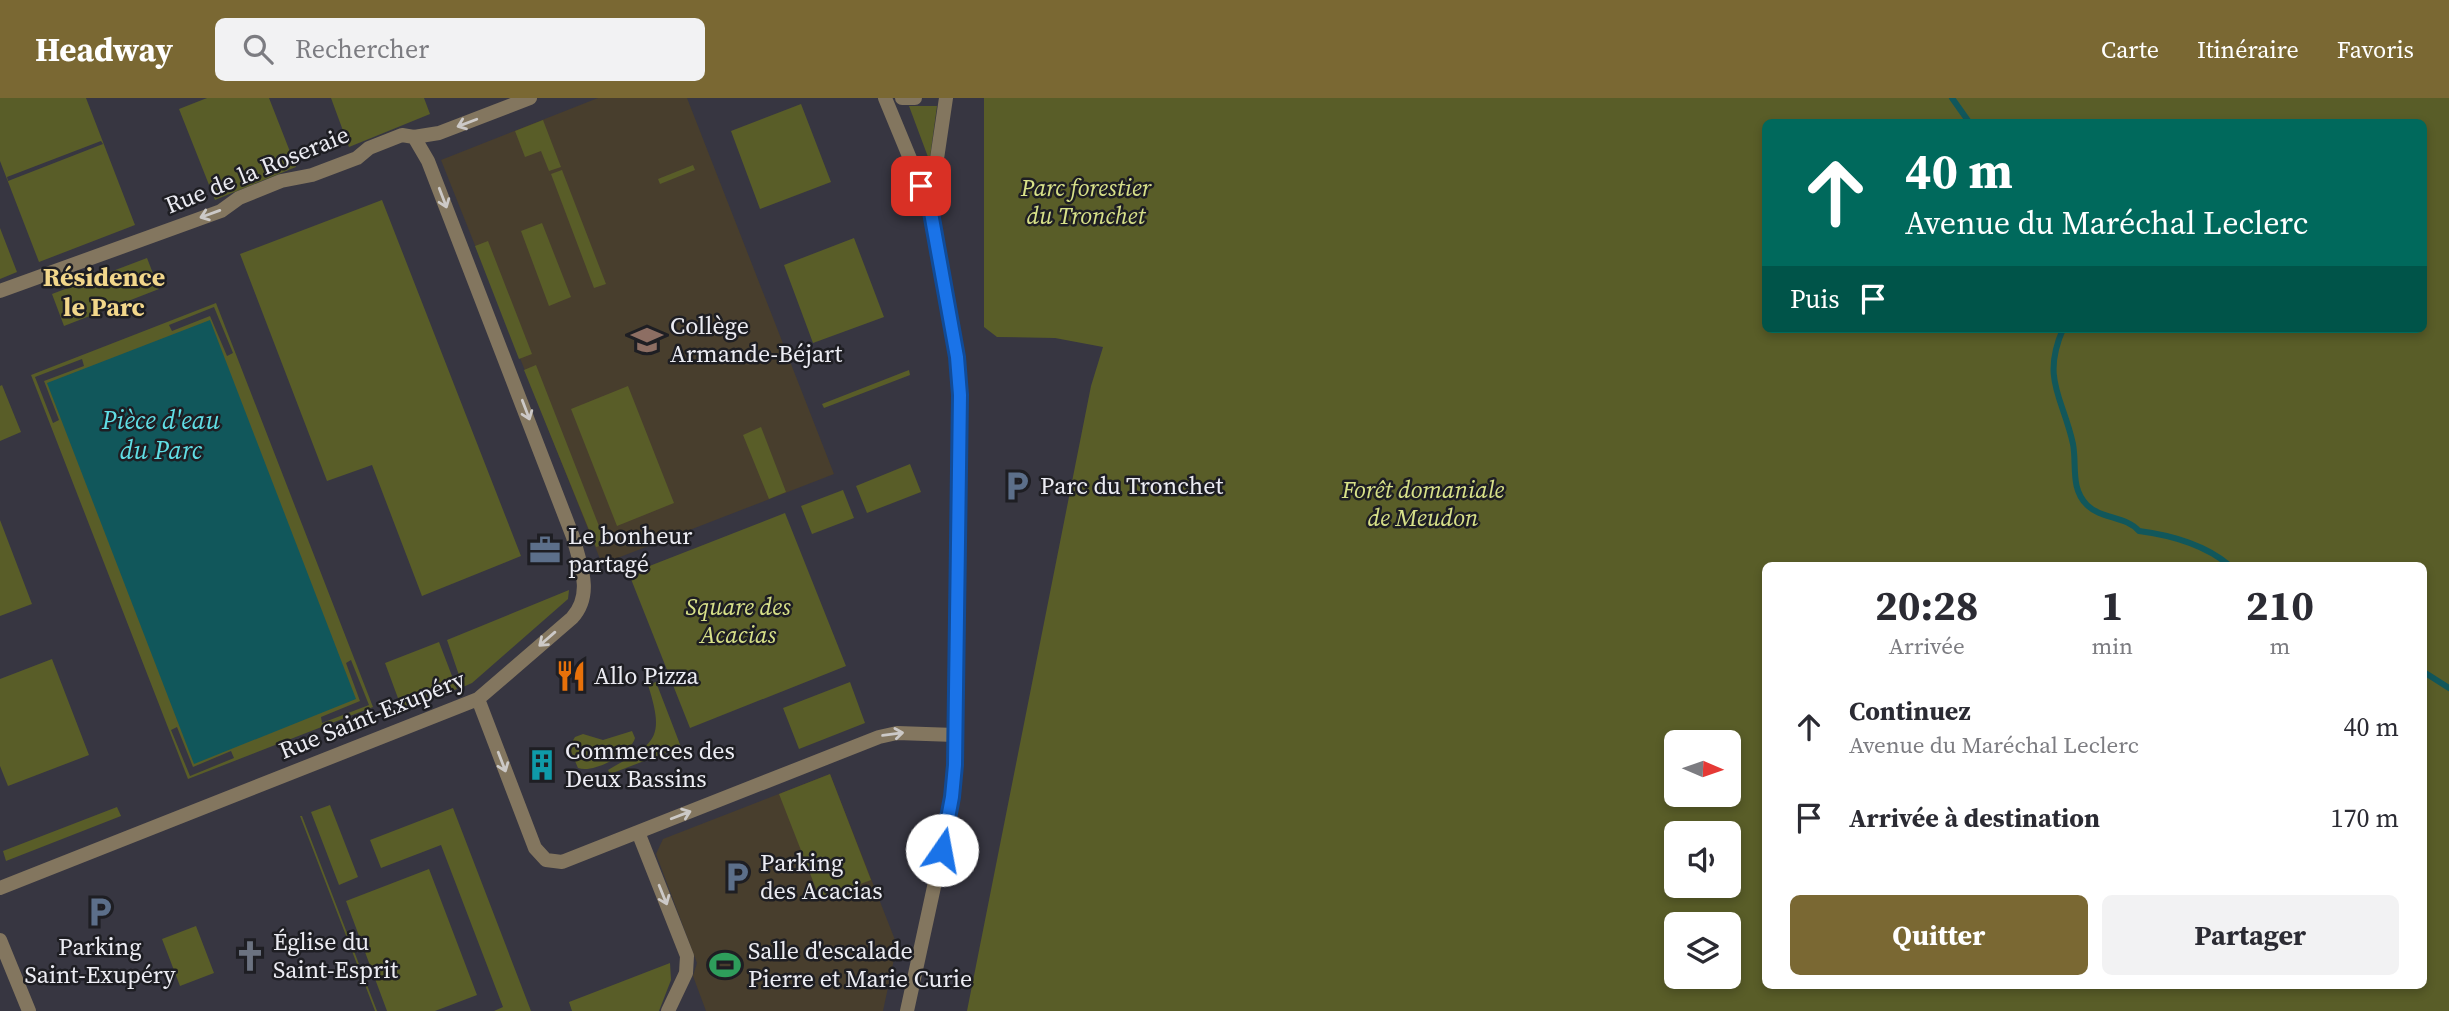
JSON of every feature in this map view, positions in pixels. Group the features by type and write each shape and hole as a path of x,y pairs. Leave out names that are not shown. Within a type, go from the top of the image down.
{"street":[{"name":"Rue de la Roseraie","path":"0,291 221,211 239,198 281,181 312,175 357,158 369,148 402,135 414,137 439,133 530,98"},
{"path":"885,98 930,207 957,357 960,395 955,765 947,827 907,1011"},
{"path":"902,98 915,98"},
{"path":"930,207 946,98"},
{"name":"Rue Saint-Exupéry","path":"0,888 478,699 583,604 585,587 573,537 428,160 414,137"},
{"path":"478,699 535,848 546,860 562,862 879,737 897,733 955,736"},
{"path":"638,832 687,956 686,973 668,1011"},
{"path":"0,940 29,1011"}],"shaded area":[{"name":"Collège Armande-Béjart","path":"598,98 687,98 834,474 602,564 441,160"},
{"path":"830,774 897,945 883,1011 706,1011 693,976 697,963 656,854 663,839"}],"green space":[{"path":"0,98 86,98 135,225 39,262 0,161","holes":["101,141 103,144 8,181 7,177"]},
{"path":"207,98 269,98 296,167 215,200 179,109"},
{"path":"331,98 424,98 430,114 349,147"},
{"name":"Forêt domaniale de Meudon","path":"984,98 2449,98 2449,1011 967,1011 1091,386 1103,347 1055,338 997,337 984,327"},
{"path":"801,104 831,182 760,209 731,131"},
{"path":"909,106 937,106 930,157 928,157"},
{"path":"543,120 561,167 549,171 541,151 525,157 515,131"},
{"path":"693,165 695,170 660,184 658,179"},
{"path":"562,170 606,284 594,288 551,174"},
{"path":"382,200 521,556 422,596 372,465 327,481 240,254"},
{"path":"542,223 571,297 549,306 521,231"},
{"path":"0,228 17,272 0,279"},
{"path":"854,238 884,317 813,343 784,265"},
{"path":"488,241 532,354 519,359 475,246"},
{"path":"147,258 159,289 64,326 52,294"},
{"name":"Pièce d'eau du Parc","path":"216,303 373,707 188,779 31,375","holes":["214,307 233,353 227,356 210,316 172,331 169,325","82,359 84,366 44,381 59,420 53,423 35,377","351,660 369,705 322,723 321,717 360,701 346,663","177,727 193,767 231,751 234,758 190,776 171,730"]},
{"path":"536,365 606,544 596,547 524,370"},
{"path":"909,370 910,375 824,408 822,404"},
{"path":"2,385 21,432 0,441 0,386"},
{"path":"628,386 674,503 617,526 571,409"},
{"path":"761,427 786,492 769,499 743,435"},
{"path":"910,464 921,492 867,513 856,486"},
{"path":"843,490 854,518 812,534 801,506"},
{"name":"Square des Acacias","path":"785,513 846,666 690,728 629,574"},
{"path":"0,520 32,604 0,616"},
{"path":"569,590 568,599 472,683 463,687 447,640"},
{"path":"439,642 457,689 402,709 385,663"},
{"path":"52,659 89,755 8,786 0,766 0,679"},
{"path":"656,682 681,747 610,774 608,770 646,746 652,738 656,718 648,685"},
{"path":"850,682 865,723 799,749 783,708"},
{"path":"632,731 635,738 632,744 619,756 593,768 578,768 569,747 575,737 583,734 603,740"},
{"path":"830,774 871,880 820,899 779,794"},
{"path":"330,805 358,877 339,885 311,812"},
{"path":"117,807 121,816 6,861 3,851"},
{"path":"453,808 531,1011 494,1011 503,1007 441,845 381,868 370,840"},
{"path":"302,816 377,1011 375,1011"},
{"path":"429,869 477,995 435,1011 387,1011 346,901"},
{"path":"196,926 214,973 180,986 162,939"},
{"path":"670,963 671,980 659,1011 572,1011 569,1002"}],"water":[{"name":"Pièce d'eau du Parc","path":"210,320 356,699 194,764 47,383"}],"waterway":[{"path":"1952,98 1967,119"},
{"path":"2062,333 2054,362 2054,375 2073,444 2076,484 2082,498 2093,510 2134,526 2139,531 2187,542 2225,562"},
{"path":"2427,674 2449,688"}],"place":[{"name":"Collège Armande-Béjart","path":"647,340"},
{"name":"Parc du Tronchet","path":"1017,486"},
{"name":"Le bonheur partagé","path":"545,550"},
{"name":"Allo Pizza","path":"571,676"},
{"name":"Commerces des Deux Bassins","path":"542,765"},
{"name":"Parking des Acacias","path":"737,877"},
{"name":"Parking Saint-Exupéry","path":"100,912"},
{"name":"Église du Saint-Esprit","path":"250,956"},
{"name":"Salle d'escalade Pierre et Marie Curie","path":"725,965"}],"district":[{"name":"Résidence le Parc","path":"104,292"}],"route":[{"path":"921,186 930,207 957,357 960,395 955,765 942,850"}],"park label":[{"name":"Parc forestier du Tronchet","path":"1086,202"}]}
